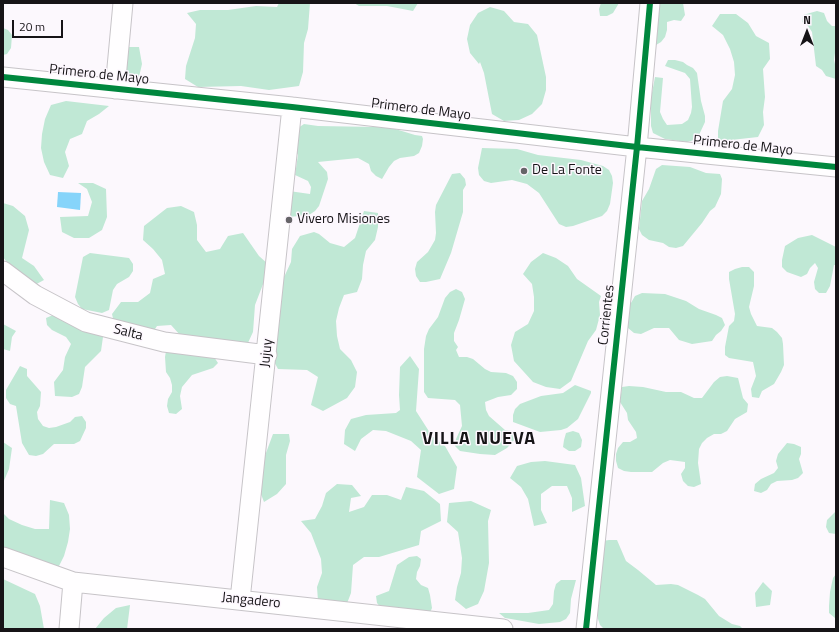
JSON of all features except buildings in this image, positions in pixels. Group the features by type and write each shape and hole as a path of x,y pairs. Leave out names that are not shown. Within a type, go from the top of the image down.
{"street":[{"path":"115,89 123,3"},
{"name":"Corrientes","path":"586,629 637,147 650,3"},
{"name":"Primero de Mayo","path":"3,77 292,107 637,147 836,167"},
{"name":"Jujuy","path":"240,600 292,107"},
{"name":"Salta","path":"3,271 35,295 86,322 164,342 267,355"},
{"name":"Jangadero","path":"3,557 73,582 503,629"},
{"path":"69,629 73,582"}],"green space":[{"path":"279,3 310,3 308,29 304,43 303,72 299,86 269,90 241,86 198,87 185,79 186,66 195,38 196,24 187,13 200,10 228,10 256,6 277,7"},
{"path":"354,3 418,3 413,11 387,6 359,6"},
{"path":"601,3 619,3 613,13 607,16 600,16 599,9"},
{"path":"655,3 683,3 685,15 681,21 674,20 667,22 665,37 656,45 650,41"},
{"path":"490,7 504,11 514,22 528,24 537,35 546,77 546,90 542,104 532,114 519,120 504,121 492,114 484,73 480,62 479,64 470,53 467,39 470,25 478,13"},
{"path":"817,11 824,13 827,21 832,26 836,26 836,52 834,60 836,79 826,76 822,70 816,66 812,32 808,26 802,22 803,15"},
{"path":"720,14 736,14 748,23 756,36 769,43 770,59 763,69 765,97 763,112 764,125 758,137 731,140 718,144 718,131 723,101 732,89 735,75 734,62 730,49 723,35 712,26"},
{"path":"3,28 8,30 12,35 11,48 7,54 3,55"},
{"path":"126,47 139,47 142,64 139,77 126,74"},
{"path":"668,60 683,62 693,68 697,73 705,122 699,135 694,140 687,142 665,139 653,133 651,126 651,98 655,77 663,78 660,112 667,125 682,124 688,120 691,113 690,79 685,73 665,66"},
{"path":"66,101 109,106 87,121 82,134 70,139 65,152 69,166 63,178 50,175 44,162 41,148 45,119 51,105"},
{"path":"304,124 318,126 392,128 422,136 422,146 419,153 414,156 400,158 394,161 382,179 371,171 369,164 358,158 318,162 327,172 328,179 319,206 309,215 289,217 289,191 310,194 311,187 308,181 295,175 298,155 294,148 298,128"},
{"path":"482,148 517,149 538,155 581,160 603,166 609,170 613,183 610,204 607,211 602,216 573,226 566,227 559,224 539,193 527,184 512,180 491,183 484,181 479,175 478,168"},
{"path":"662,165 690,167 706,173 720,174 722,179 721,194 715,207 710,211 683,246 676,248 649,240 642,235 639,229 642,201 649,189 656,169"},
{"path":"460,173 465,179 466,185 463,190 463,212 451,253 440,279 420,282 416,276 415,269 417,262 428,252 435,240 436,205 452,174"},
{"path":"78,183 93,183 106,189 107,217 102,230 89,238 74,238 62,232 60,217 88,216 92,202 87,189"},
{"path":"3,203 13,206 25,216 29,230 22,258 34,266 44,280 31,287 11,268 3,257"},
{"path":"181,206 194,212 197,225 197,240 206,252 220,249 228,236 243,233 259,256 268,264 265,279 255,305 253,332 247,345 180,335 171,325 157,326 149,338 115,327 112,314 121,302 138,302 150,293 153,279 165,274 162,260 143,240 144,226 167,208"},
{"path":"364,211 378,213 378,227 375,240 366,251 362,279 357,292 344,295 336,321 340,349 351,360 357,372 355,387 347,398 323,411 311,405 318,377 307,370 278,369 271,356 276,289 291,262 292,249 300,236 314,232 330,243 344,247 355,238"},
{"path":"812,235 836,247 836,265 834,265 830,286 826,293 819,293 815,289 814,282 818,268 815,263 807,274 801,277 787,272 782,267 785,246 798,238"},
{"path":"90,253 129,258 133,264 133,271 129,277 117,284 113,290 109,310 102,313 82,309 75,297 83,257"},
{"path":"543,253 556,258 568,266 577,279 601,296 599,302 600,315 596,330 588,341 571,381 560,389 546,387 533,382 514,361 511,345 515,332 528,324 534,311 532,284 523,274 531,262"},
{"path":"742,267 749,267 754,272 754,286 749,307 757,326 772,328 782,338 783,344 784,365 781,372 774,384 762,391 759,398 752,397 751,389 756,376 753,362 729,358 725,355 729,326 734,321 735,314 729,272"},
{"path":"456,289 462,292 465,299 454,333 454,341 458,347 456,350 459,357 473,359 491,372 506,373 513,376 517,382 517,389 511,395 498,397 485,402 486,410 489,416 505,430 512,431 517,437 507,448 495,455 460,451 455,446 456,439 462,426 460,405 455,400 428,398 424,392 424,349 426,336 429,329 438,317 445,298 450,292"},
{"path":"642,293 665,294 686,301 699,309 722,318 725,325 712,341 692,344 679,340 669,328 654,328 641,334 634,333 628,328 626,321 628,308 635,296"},
{"path":"53,315 99,332 103,337 101,351 85,367 82,387 79,394 72,397 55,396 54,382 63,370 65,357 71,344 66,337 52,330 47,325 46,318"},
{"path":"3,324 16,331 12,337 10,351 3,349"},
{"path":"166,351 214,357 218,363 213,368 192,375 182,387 180,396 182,409 176,414 169,413 167,406 168,399 172,392 172,385 166,372"},
{"path":"410,356 419,369 416,411 432,436 445,446 457,467 454,489 439,494 417,477 421,450 411,441 386,431 373,430 361,439 355,451 344,444 345,430 351,419 366,415 396,413 400,410 400,367"},
{"path":"20,366 27,369 27,376 41,392 40,406 37,412 38,419 43,426 49,428 56,427 70,422 75,417 82,416 86,422 86,428 80,441 74,444 54,444 43,454 36,456 29,455 22,443 16,406 10,404 6,398 6,390"},
{"path":"727,376 738,378 743,398 748,404 747,412 735,419 727,431 721,434 714,434 702,443 699,449 698,463 701,484 694,487 688,486 683,481 681,474 685,468 685,462 670,460 663,463 652,472 631,472 618,468 616,454 618,448 623,442 630,442 637,438 636,432 628,420 627,413 620,402 622,387 643,387 666,392 681,392 694,398 702,398 714,382 720,377"},
{"path":"575,385 591,391 591,393 578,419 567,428 540,432 513,422 515,409 520,404 541,396 563,393"},
{"path":"573,431 579,433 582,440 581,447 575,451 569,451 563,447 564,440 566,433"},
{"path":"273,434 289,434 290,441 286,455 286,484 277,494 264,502 259,489 263,461"},
{"path":"3,442 12,448 9,469 3,483"},
{"path":"787,443 801,447 799,459 803,473 798,478 792,480 777,481 761,493 754,491 755,484 761,479 774,473 778,468 776,461 778,454"},
{"path":"545,461 575,465 581,478 585,506 572,512 572,498 567,486 552,486 541,494 541,510 547,523 534,526 528,499 521,487 510,478 517,466 531,462"},
{"path":"337,484 352,485 361,496 351,498 349,512 364,507 372,495 387,495 401,500 406,487 424,491 440,504 441,521 421,531 419,545 379,557 364,557 353,565 351,593 346,606 318,601 317,587 322,573 321,559 311,533 301,521 315,519 322,506 326,493"},
{"path":"50,500 64,503 69,515 70,529 68,542 64,556 58,568 3,553 3,513 9,519 22,525 35,529 49,529"},
{"path":"471,501 491,510 488,521 489,563 484,591 478,604 466,609 455,600 461,573 462,558 458,532 447,522 449,503"},
{"path":"836,511 836,534 829,533 826,527 827,520"},
{"path":"617,540 626,561 656,585 678,585 698,595 705,599 719,616 732,624 740,626 743,629 604,629 600,625 597,612 602,541"},
{"path":"417,556 421,559 416,579 421,585 428,588 432,608 429,615 381,608 377,603 376,596 389,591 397,565 409,557"},
{"path":"836,574 835,618 829,613 829,606 833,578"},
{"path":"3,579 35,594 40,606 44,629 3,629"},
{"path":"561,580 576,580 571,599 570,613 566,619 560,622 539,624 505,618 499,613 528,613 549,610 553,604 556,584"},
{"path":"763,582 772,591 770,605 756,607 755,593"},
{"path":"130,605 127,629 95,629 104,618 116,608"}],"water":[{"path":"58,192 81,193 80,210 57,207"}],"cycle path":[{"path":"586,629 637,147 650,3"},
{"path":"3,77 292,107 637,147 836,167"}],"place":[{"name":"De La Fonte","path":"524,171"},
{"name":"Vivero Misiones","path":"289,220"}],"district":[{"name":"VILLA NUEVA","path":"479,440"}]}
